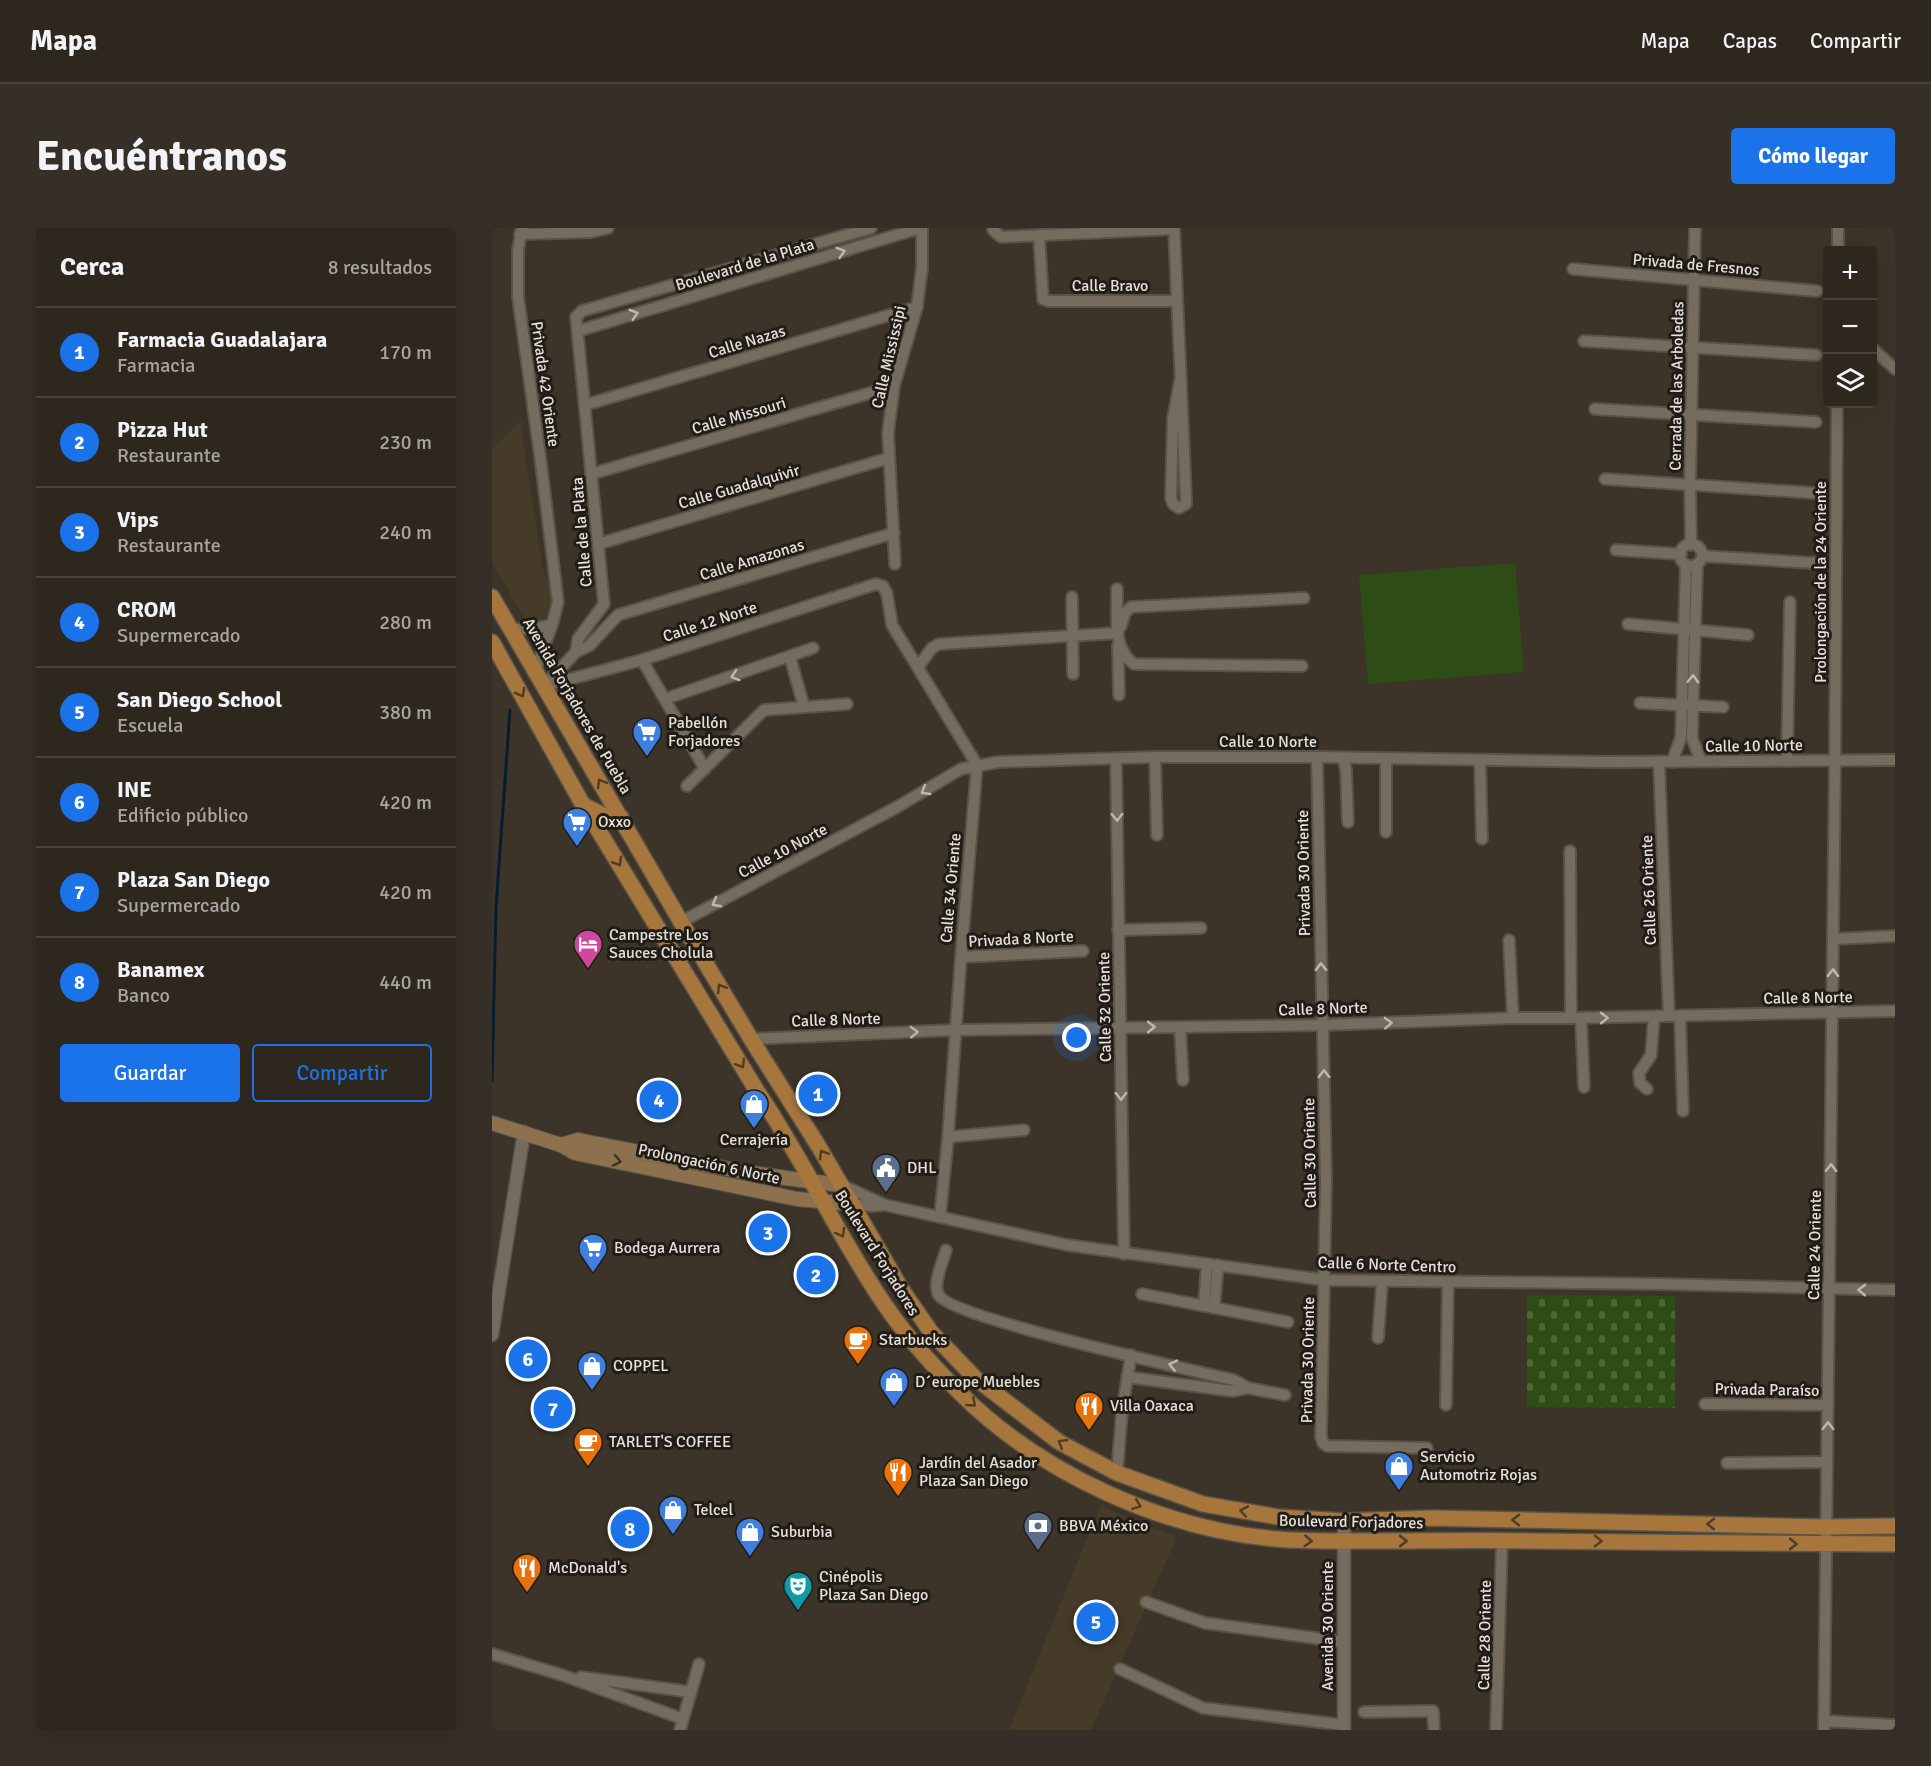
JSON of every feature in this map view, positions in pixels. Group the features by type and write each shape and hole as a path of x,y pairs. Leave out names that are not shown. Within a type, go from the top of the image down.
{"main road":[{"name":"Avenida Forjadores de Puebla","path":"492,597 681,922 852,1204"},
{"path":"492,642 584,805 813,1182"},
{"path":"584,805 607,817 621,817"},
{"name":"Prolongación 6 Norte","path":"492,1123 561,1145 575,1153 797,1199 852,1204"},
{"name":"Prolongación 6 Norte","path":"561,1145 578,1140 728,1169 842,1185"},
{"name":"Boulevard Forjadores","path":"813,1182 884,1303 914,1344 961,1394 997,1425 1045,1459 1090,1485 1132,1504 1183,1522 1272,1539 1895,1544"},
{"name":"Boulevard Forjadores","path":"852,1204 902,1290 931,1332 975,1378 1059,1442 1117,1473 1203,1504 1278,1517 1344,1521 1432,1518 1827,1527 1895,1526"}],"street":[{"name":"Privada 42 Oriente","path":"535,671 558,602 518,297 518,250 521,231 591,232 608,228"},
{"name":"Boulevard de la Plata","path":"579,314 582,311 872,228"},
{"name":"Boulevard de la Plata","path":"578,331 921,228"},
{"name":"Calle Mississipi","path":"896,564 888,433 894,386 917,307 922,268 921,228"},
{"name":"Cerrada de las Arboledas","path":"1691,545 1695,228"},
{"path":"1838,228 1838,246"},
{"path":"995,231 1001,237 1174,229 1186,498 1186,504 1179,508 1173,504 1171,498 1173,419 1180,381"},
{"name":"Calle Bravo","path":"1038,235 1043,299 1048,301 1177,301"},
{"name":"Privada de Fresnos","path":"1573,269 1817,291"},
{"name":"Calle Nazas","path":"585,405 917,307"},
{"name":"Calle de la Plata","path":"579,314 576,317 604,604"},
{"path":"1584,341 1816,355"},
{"path":"1877,353 1895,369"},
{"name":"Calle Missouri","path":"591,474 894,386"},
{"name":"Prolongación de la 24 Oriente","path":"1835,760 1837,408"},
{"path":"1595,409 1816,422"},
{"name":"Calle Guadalquivir","path":"598,544 889,458"},
{"path":"1605,479 1815,493"},
{"name":"Calle Amazonas","path":"618,615 894,533"},
{"path":"1672,762 1681,737 1687,705 1695,562 1701,550 1691,545 1686,546 1681,554 1682,561 1695,562 1815,563"},
{"path":"1616,550 1681,554"},
{"name":"Calle 12 Norte","path":"544,686 642,660 876,584 884,586 892,625 918,667"},
{"path":"1118,589 1119,695"},
{"path":"1072,597 1073,674"},
{"path":"1302,666 1134,664 1126,658 1118,638 1125,613 1131,608 1304,598"},
{"path":"1787,760 1790,602"},
{"path":"544,686 576,652 588,646 618,615 604,604 578,639 576,652"},
{"path":"1628,624 1748,635"},
{"path":"511,629 531,629 552,625"},
{"path":"977,765 918,667 932,648 939,644 1072,636 1118,638"},
{"path":"664,699 813,648"},
{"path":"790,657 804,707"},
{"path":"642,660 705,769"},
{"path":"1640,703 1723,707"},
{"path":"687,786 764,710 847,704"},
{"path":"1687,705 1692,738 1701,761"},
{"path":"1155,757 1157,835"},
{"name":"Calle 10 Norte","path":"681,922 897,807 962,769 998,762 1155,757 1659,762 1895,760"},
{"name":"Privada 30 Oriente","path":"1317,757 1323,1025"},
{"path":"1343,758 1346,770 1348,822"},
{"name":"Calle 32 Oriente","path":"1116,759 1124,1254"},
{"path":"1386,759 1386,832"},
{"name":"Calle 24 Oriente","path":"1824,1725 1835,760"},
{"path":"1480,761 1482,839"},
{"name":"Calle 26 Oriente","path":"1659,762 1683,1111"},
{"name":"Calle 34 Oriente","path":"940,1217 977,765"},
{"path":"1570,851 1576,1018 1584,1087"},
{"path":"1118,930 1201,928"},
{"path":"1833,939 1895,936"},
{"path":"1509,940 1513,1018"},
{"name":"Privada 8 Norte","path":"960,957 1083,951"},
{"name":"Calle 8 Norte","path":"751,1039 955,1030 1323,1025 1513,1018 1895,1011"},
{"path":"1647,1089 1640,1083 1639,1073 1651,1055 1654,1017"},
{"name":"Calle 30 Oriente","path":"1323,1025 1325,1280"},
{"path":"1180,1027 1183,1080"},
{"path":"948,1137 1024,1130"},
{"path":"492,1335 524,1132"},
{"name":"Calle 6 Norte Centro","path":"842,1185 885,1205 1067,1245 1325,1280 1661,1284 1895,1290"},
{"name":"Calle 6 Norte Centro","path":"852,1204 885,1205"},
{"path":"946,1250 937,1285 938,1295 946,1302 1001,1322 1234,1380 1248,1388 1285,1395"},
{"path":"1209,1307 1213,1265"},
{"name":"Privada 30 Oriente","path":"1325,1280 1323,1443 1327,1446 1427,1448"},
{"path":"1378,1338 1382,1282"},
{"path":"1446,1405 1448,1282"},
{"path":"1142,1294 1288,1322"},
{"path":"1117,1473 1131,1355"},
{"path":"1197,1386 1200,1372"},
{"path":"1127,1377 1233,1391 1248,1388"},
{"name":"Privada Paraíso","path":"1705,1404 1828,1405"},
{"path":"1727,1463 1827,1462"},
{"name":"Avenida 30 Oriente","path":"1344,1521 1344,1728"},
{"name":"Calle 28 Oriente","path":"1496,1730 1502,1540"},
{"path":"1146,1602 1204,1623 1344,1642"},
{"path":"492,1654 562,1675 681,1725 699,1664"},
{"path":"1120,1669 1203,1708 1344,1728"},
{"path":"562,1675 691,1692"},
{"path":"1364,1712 1433,1712 1434,1730"},
{"path":"1824,1725 1895,1725"}],"shaded area":[{"path":"520,421 543,570 553,595 553,602 545,617 530,627 492,563 492,449"},
{"path":"1101,1504 1107,1509 1177,1537 1091,1730 1009,1730"}],"green space":[{"path":"1515,563 1524,672 1368,684 1359,575"},
{"path":"1527,1295 1675,1296 1675,1408 1527,1407"}],"waterway":[{"path":"492,1081 496,907 510,710"}],"place":[{"name":"Pabellón Forjadores","path":"647,758"},
{"name":"Oxxo","path":"577,848"},
{"name":"Campestre Los Sauces Cholula","path":"588,970"},
{"name":"Farmacia Guadalajara","path":"818,1094"},
{"name":"CROM","path":"659,1100"},
{"name":"Cerrajería","path":"754,1130"},
{"name":"DHL","path":"886,1194"},
{"name":"Vips","path":"768,1233"},
{"name":"Bodega Aurrera","path":"593,1274"},
{"name":"Pizza Hut","path":"816,1275"},
{"name":"INE","path":"528,1359"},
{"name":"Starbucks","path":"858,1366"},
{"name":"COPPEL","path":"592,1392"},
{"name":"D´europe Muebles","path":"894,1408"},
{"name":"Plaza San Diego","path":"553,1409"},
{"name":"Villa Oaxaca","path":"1089,1432"},
{"name":"TARLET'S COFFEE","path":"588,1468"},
{"name":"Servicio Automotriz Rojas","path":"1399,1492"},
{"name":"Jardín del Asador Plaza San Diego","path":"898,1498"},
{"name":"Banamex","path":"630,1529"},
{"name":"Telcel","path":"673,1536"},
{"name":"BBVA México","path":"1038,1552"},
{"name":"Suburbia","path":"750,1558"},
{"name":"McDonald's","path":"527,1594"},
{"name":"Cinépolis Plaza San Diego","path":"798,1612"},
{"name":"San Diego School","path":"1096,1622"}]}
